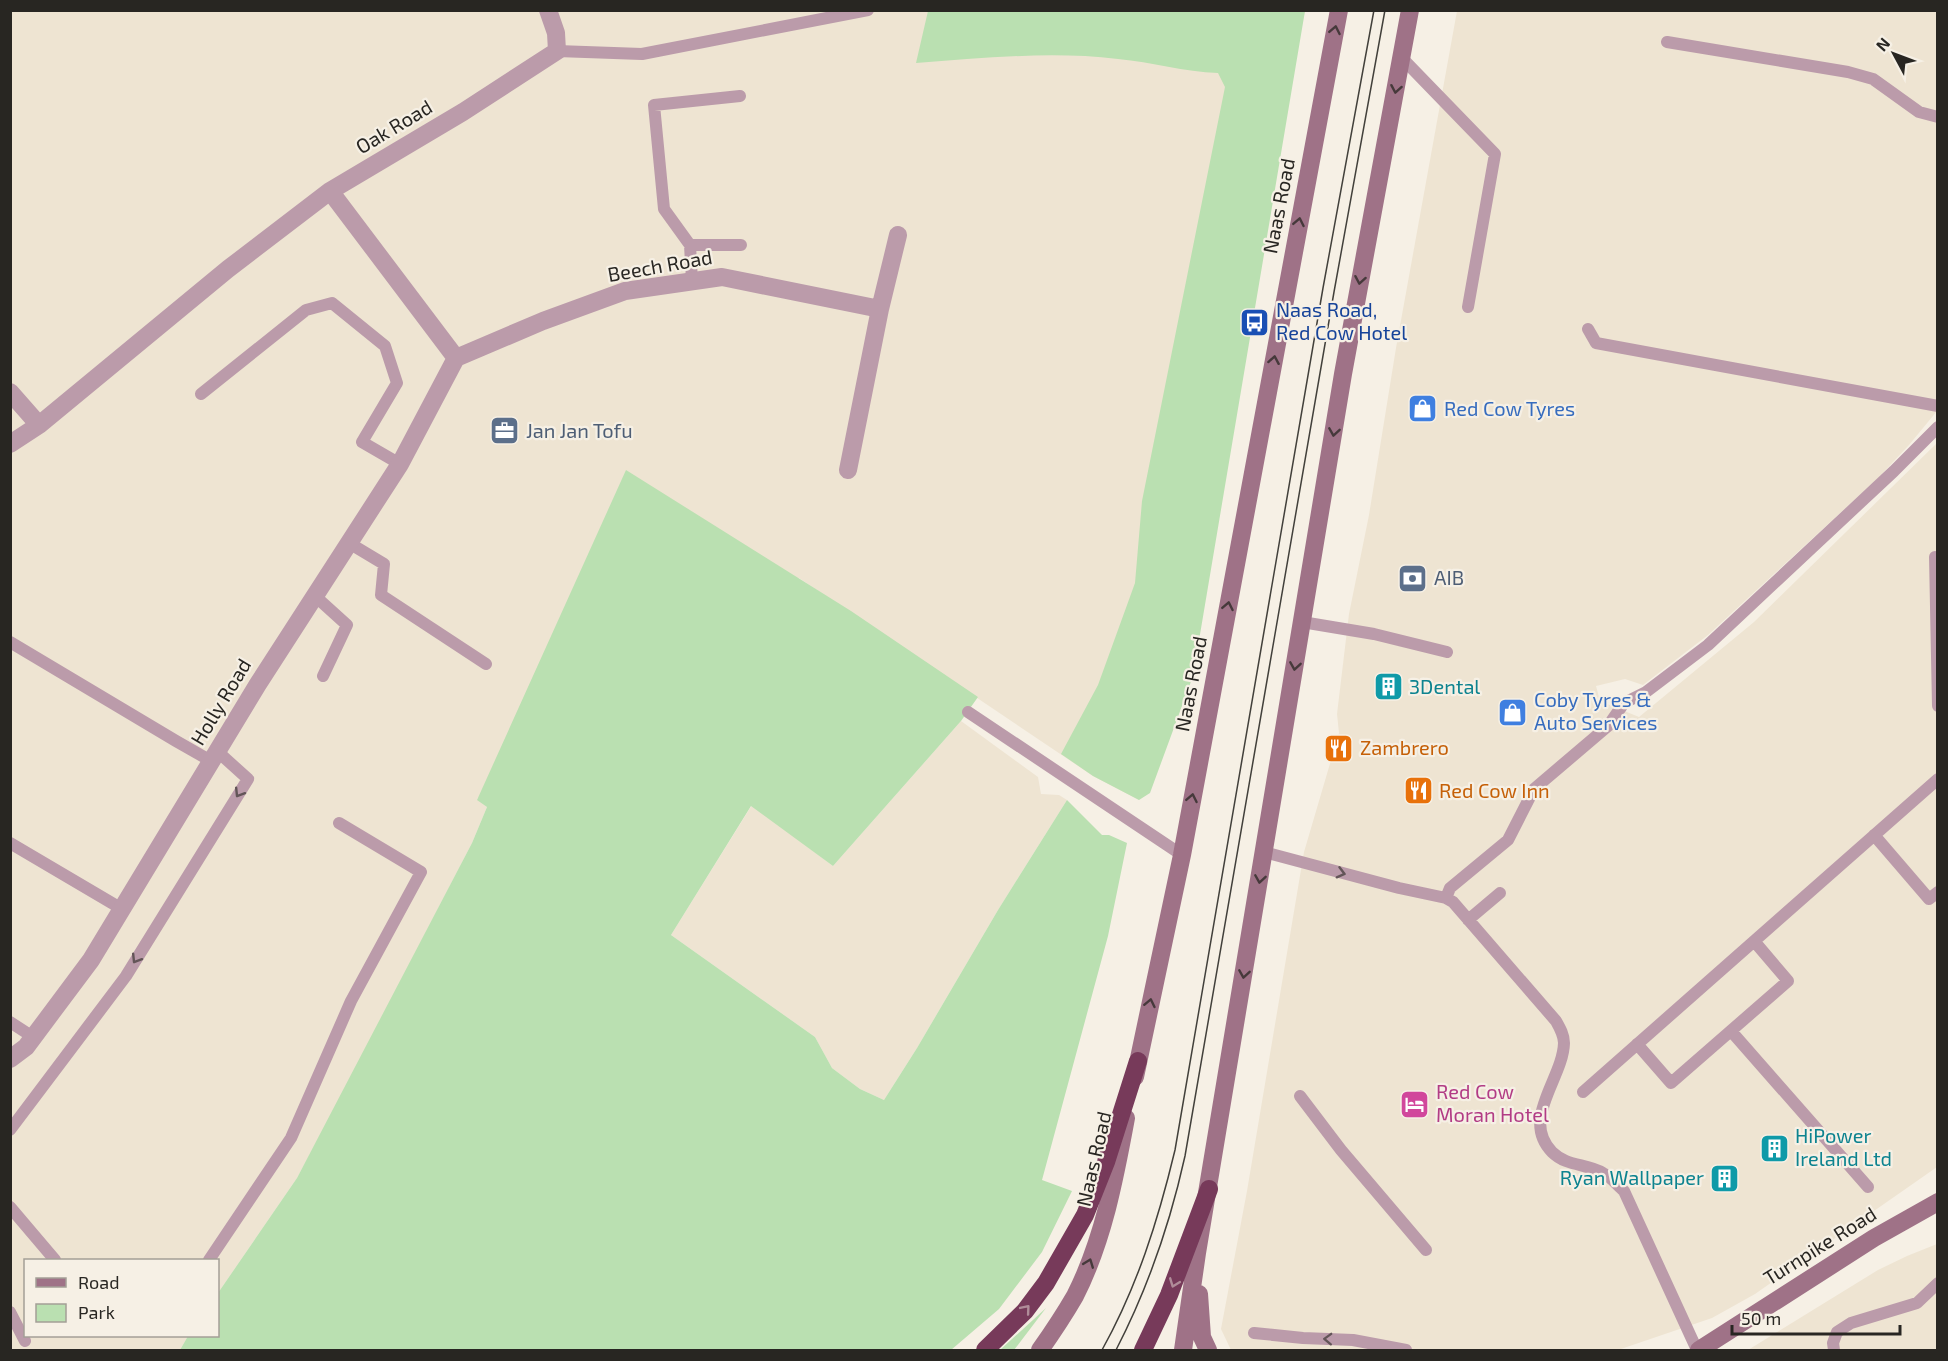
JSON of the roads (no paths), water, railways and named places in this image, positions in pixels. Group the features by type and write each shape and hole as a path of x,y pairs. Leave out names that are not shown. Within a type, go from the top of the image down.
{"highway":[{"path":"986,1350 1025,1311 1046,1283 1085,1215 1106,1162 1138,1060"},
{"path":"1143,1350 1169,1295 1209,1189"}],"main road":[{"name":"Naas Road","path":"1040,1350 1075,1295 1100,1233 1118,1162 1182,855 1339,10"},
{"path":"1183,1350 1197,1253 1343,374 1410,10"},
{"name":"Turnpike Road","path":"1698,1350 1874,1238 1937,1202"},
{"path":"1197,1253 1202,1337 1208,1350"}],"street":[{"path":"548,10 556,33 557,51"},
{"name":"Oak Road","path":"10,444 39,425 228,269 330,191 463,112 557,51"},
{"path":"330,191 456,358"},
{"path":"848,470 880,309 898,235"},
{"name":"Beech Road","path":"456,358 543,321 625,291 722,277 880,309"},
{"name":"Holly Road","path":"10,1059 26,1047 91,960 258,684 400,464 456,358"},
{"path":"10,392 39,425"}],"lane":[{"path":"557,51 642,54 868,10"},
{"path":"1667,42 1848,72 1873,79 1919,112 1938,117"},
{"path":"1401,57 1495,154 1468,307"},
{"path":"692,281 690,245 664,209 654,105 740,96"},
{"path":"690,245 741,245"},
{"path":"201,394 306,309 332,303 385,346 397,383 362,442 400,464"},
{"path":"1588,329 1596,343 1938,406"},
{"path":"1446,898 1449,888 1508,840 1534,789 1608,726 1624,703 1646,692 1708,645 1938,427"},
{"path":"349,543 384,564 381,595 486,664"},
{"path":"1935,557 1938,706"},
{"path":"315,596 347,625 323,676"},
{"path":"1302,622 1374,634 1447,652"},
{"path":"10,642 166,735 214,756 248,779 126,976 10,1130"},
{"path":"968,712 1182,855"},
{"path":"1583,1092 1938,779"},
{"path":"210,1259 291,1138 351,1001 421,872 339,823"},
{"path":"1874,835 1929,899 1938,892"},
{"path":"10,843 122,909"},
{"path":"1264,852 1399,888 1446,898 1453,902 1550,1013 1562,1033 1564,1043 1539,1125 1545,1144 1554,1155 1570,1164 1603,1173 1624,1191 1698,1350"},
{"path":"1468,920 1500,893"},
{"path":"1637,1044 1671,1083 1788,981 1754,940"},
{"path":"10,1022 33,1037"},
{"path":"1731,1031 1868,1187"},
{"path":"1300,1096 1341,1150 1426,1250"},
{"path":"10,1207 55,1259"},
{"path":"1834,1350 1833,1343 1837,1332 1851,1323 1917,1303 1938,1283"},
{"path":"10,1312 25,1341"},
{"path":"1254,1333 1353,1340 1406,1350"}],"tram line":[{"path":"1102,1350 1136,1278 1175,1150 1323,288 1374,10"},
{"path":"1116,1350 1128,1327 1157,1255 1185,1156 1385,10"}],"place":[{"name":"Naas Road, Red Cow Hotel","path":"1255,322"},
{"name":"Red Cow Tyres","path":"1423,409"},
{"name":"Jan Jan Tofu","path":"505,431"},
{"name":"AIB","path":"1413,578"},
{"name":"3Dental","path":"1388,687"},
{"name":"Coby Tyres & Auto Services","path":"1513,712"},
{"name":"Zambrero","path":"1339,748"},
{"name":"Red Cow Inn","path":"1418,791"},
{"name":"Red Cow Moran Hotel","path":"1415,1104"},
{"name":"HiPower Ireland Ltd","path":"1774,1148"},
{"name":"Ryan Wallpaper","path":"1725,1178"}]}
